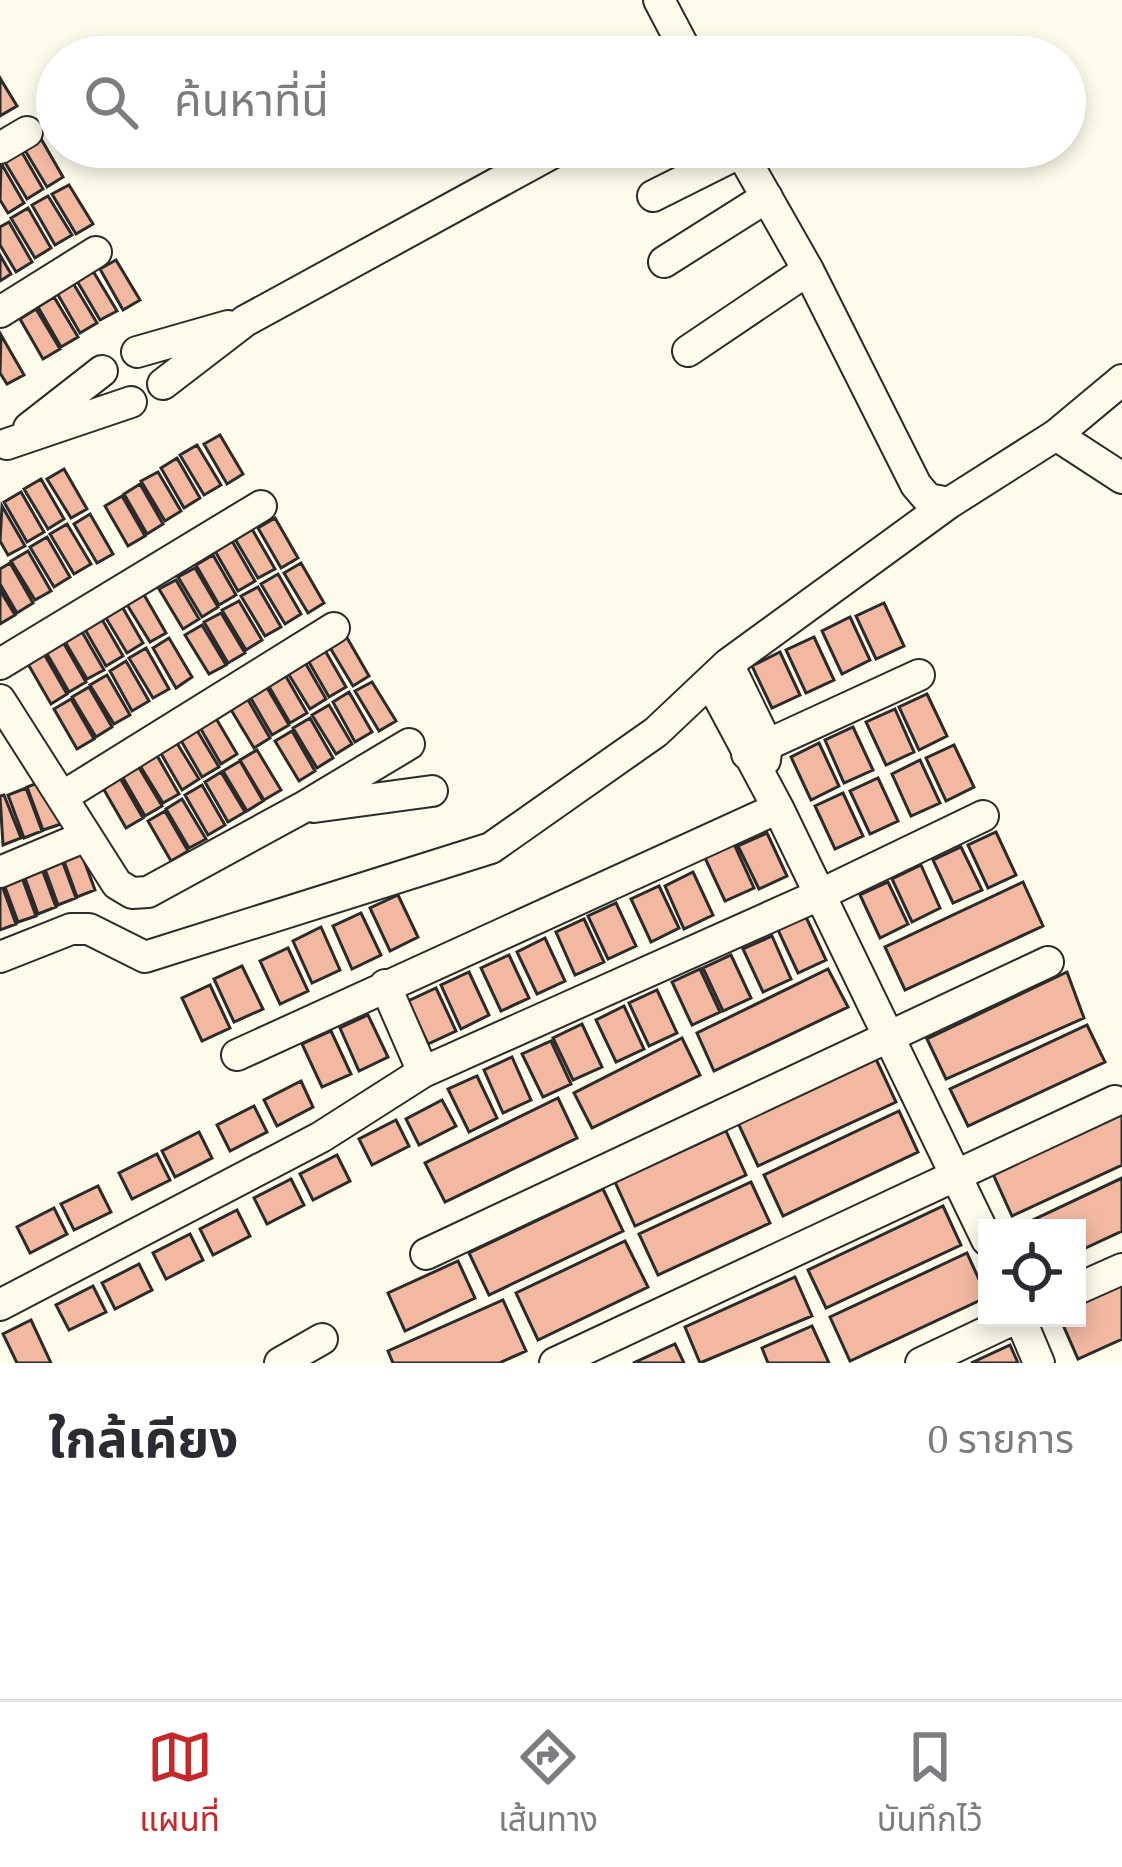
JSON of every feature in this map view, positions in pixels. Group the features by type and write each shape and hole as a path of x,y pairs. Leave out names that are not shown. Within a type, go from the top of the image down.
{"street":[{"path":"659,0 678,36"},
{"path":"163,384 245,321 525,168"},
{"path":"653,196 706,168"},
{"path":"750,168 808,270 916,485 928,499 950,503"},
{"path":"664,262 767,197"},
{"path":"0,312 96,252"},
{"path":"688,351 808,270"},
{"path":"137,352 245,321"},
{"path":"4,447 102,371"},
{"path":"0,957 57,934 89,929 145,957 490,848 656,732 720,673 950,503 1056,435 1122,380"},
{"path":"4,447 131,402"},
{"path":"1056,435 1122,478"},
{"path":"0,664 261,506"},
{"path":"62,797 334,628"},
{"path":"720,673 778,808 978,1222"},
{"path":"759,759 919,675"},
{"path":"5,717 117,884 132,892 148,892 409,744"},
{"path":"302,808 432,791"},
{"path":"237,1055 778,808"},
{"path":"0,1305 321,1137 423,1072 819,895 982,816"},
{"path":"0,872 86,836"},
{"path":"425,1255 1048,962"},
{"path":"385,985 423,1072"},
{"path":"555,1363 1115,1101"},
{"path":"1086,1285 1122,1268"},
{"path":"921,1363 999,1327"},
{"path":"1022,1327 1039,1363"},
{"path":"280,1363 322,1339"}],"building":[{"path":"0,78 17,106 0,116"},
{"path":"36,139 36,168 58,168 63,177 47,187 23,147"},
{"path":"20,149 43,189 27,199 3,159"},
{"path":"1,163 24,203 8,213 0,200"},
{"path":"69,185 93,224 76,234 52,194"},
{"path":"48,196 72,235 55,245 32,205"},
{"path":"28,208 51,248 35,258 11,218"},
{"path":"9,222 32,262 16,272 0,245 0,227"},
{"path":"0,255 11,274 0,281"},
{"path":"116,260 140,300 123,310 100,269"},
{"path":"93,271 117,311 100,320 77,281"},
{"path":"73,283 97,323 80,333 57,293"},
{"path":"54,297 78,337 61,347 38,307"},
{"path":"36,309 60,349 43,359 20,319"},
{"path":"1,335 24,375 7,384 0,373"},
{"path":"220,435 243,474 227,484 204,444"},
{"path":"197,445 221,485 204,495 180,455"},
{"path":"177,458 200,498 184,508 161,468"},
{"path":"64,469 87,509 71,518 47,479"},
{"path":"158,472 181,511 165,521 141,481"},
{"path":"41,479 64,519 48,529 24,489"},
{"path":"140,484 163,524 147,534 124,494"},
{"path":"21,492 44,532 27,542 4,502"},
{"path":"122,496 145,536 128,546 105,506"},
{"path":"2,506 25,546 8,555 0,541"},
{"path":"90,514 113,554 97,563 74,524"},
{"path":"275,518 298,558 281,568 258,528"},
{"path":"67,524 91,564 74,574 50,534"},
{"path":"252,529 275,569 258,578 235,539"},
{"path":"47,537 70,577 54,587 30,547"},
{"path":"232,541 255,581 238,591 215,551"},
{"path":"28,551 51,591 35,600 11,561"},
{"path":"213,555 236,595 219,605 196,565"},
{"path":"10,563 33,603 17,613 0,584 0,569"},
{"path":"301,563 324,603 308,613 284,573"},
{"path":"195,568 218,607 202,617 178,577"},
{"path":"278,574 301,614 285,624 261,584"},
{"path":"176,580 199,619 183,629 159,589"},
{"path":"258,587 281,627 265,636 241,596"},
{"path":"0,590 15,615 0,624"},
{"path":"143,593 166,633 150,642 126,603"},
{"path":"239,601 262,640 246,650 222,610"},
{"path":"120,603 143,643 127,653 103,613"},
{"path":"884,603 904,646 876,659 856,616"},
{"path":"221,613 245,653 228,663 204,622"},
{"path":"100,616 123,656 106,666 83,626"},
{"path":"850,617 870,660 842,674 822,631"},
{"path":"202,625 226,665 209,674 185,635"},
{"path":"81,630 104,670 87,679 64,640"},
{"path":"346,636 369,676 353,686 329,646"},
{"path":"814,637 834,680 806,693 786,650"},
{"path":"169,638 192,677 176,688 153,648"},
{"path":"63,642 86,682 69,692 46,652"},
{"path":"323,647 346,687 329,697 306,657"},
{"path":"146,648 169,689 153,698 129,658"},
{"path":"780,652 800,695 772,708 752,666"},
{"path":"44,654 67,694 51,704 28,664"},
{"path":"303,659 326,699 310,709 286,670"},
{"path":"126,661 149,701 132,711 110,671"},
{"path":"284,673 307,713 290,723 267,683"},
{"path":"107,675 130,715 114,724 90,685"},
{"path":"372,682 396,721 379,731 355,691"},
{"path":"266,686 289,725 272,735 249,695"},
{"path":"89,687 112,727 96,737 72,697"},
{"path":"349,692 372,732 355,742 333,702"},
{"path":"927,694 947,736 919,750 899,707"},
{"path":"247,698 270,738 254,748 230,708"},
{"path":"71,699 94,739 77,749 54,709"},
{"path":"329,705 352,744 336,754 312,715"},
{"path":"895,709 914,752 886,765 866,722"},
{"path":"214,715 237,754 221,764 198,724"},
{"path":"310,718 333,758 317,768 293,728"},
{"path":"195,727 219,767 202,777 179,737"},
{"path":"853,727 873,770 844,783 825,740"},
{"path":"292,731 315,771 299,781 275,741"},
{"path":"175,740 199,779 182,790 159,750"},
{"path":"819,743 839,786 811,800 791,757"},
{"path":"954,745 974,787 946,801 926,758"},
{"path":"257,750 281,790 264,800 240,760"},
{"path":"156,754 179,794 163,803 139,764"},
{"path":"920,760 940,803 911,816 892,774"},
{"path":"240,761 263,801 247,811 223,771"},
{"path":"138,766 162,806 145,816 122,776"},
{"path":"221,772 245,812 228,822 205,782"},
{"path":"120,778 143,818 126,828 103,788"},
{"path":"878,778 898,821 870,834 850,791"},
{"path":"45,780 61,824 43,830 27,787"},
{"path":"202,785 225,825 208,835 185,795"},
{"path":"26,788 42,831 24,838 8,795"},
{"path":"843,793 863,836 835,849 815,806"},
{"path":"4,795 21,838 3,845 0,796"},
{"path":"182,799 206,839 189,848 166,809"},
{"path":"165,811 188,851 171,861 148,821"},
{"path":"996,832 1016,875 988,888 968,845"},
{"path":"767,833 787,876 759,889 738,846"},
{"path":"734,844 754,888 725,901 705,858"},
{"path":"79,847 95,890 77,897 61,853"},
{"path":"961,847 982,890 953,903 933,860"},
{"path":"60,855 76,898 58,905 42,861"},
{"path":"40,864 56,907 38,914 22,870"},
{"path":"921,865 940,908 912,922 892,879"},
{"path":"20,872 36,916 18,922 2,879"},
{"path":"693,872 713,915 684,929 665,886"},
{"path":"0,880 16,924 0,930"},
{"path":"888,882 908,924 880,938 860,895"},
{"path":"1023,882 1043,926 905,990 885,947"},
{"path":"659,886 679,928 651,942 631,899"},
{"path":"398,895 418,937 390,951 370,908"},
{"path":"616,903 636,946 608,959 588,916"},
{"path":"361,913 381,955 352,969 333,926"},
{"path":"806,917 826,960 798,973 778,930"},
{"path":"584,919 604,962 575,975 556,932"},
{"path":"321,927 340,970 312,983 293,941"},
{"path":"772,936 791,979 763,992 743,949"},
{"path":"545,938 565,981 537,994 517,952"},
{"path":"288,948 308,991 280,1004 260,961"},
{"path":"509,955 529,998 501,1011 481,968"},
{"path":"731,955 751,998 723,1011 703,968"},
{"path":"242,966 263,1009 234,1022 214,979"},
{"path":"700,969 720,1012 692,1025 672,982"},
{"path":"828,969 848,1007 714,1071 697,1033"},
{"path":"469,972 489,1015 461,1029 441,985"},
{"path":"1067,972 1084,1018 946,1079 927,1039"},
{"path":"210,985 230,1028 202,1041 182,998"},
{"path":"436,988 456,1031 428,1044 408,1001"},
{"path":"657,990 677,1033 649,1046 629,1003"},
{"path":"624,1006 644,1049 616,1062 596,1020"},
{"path":"368,1015 388,1057 359,1071 340,1028"},
{"path":"582,1024 602,1067 573,1080 553,1038"},
{"path":"1087,1025 1105,1062 968,1126 950,1089"},
{"path":"331,1031 351,1074 322,1087 302,1044"},
{"path":"682,1038 700,1075 592,1128 574,1093"},
{"path":"551,1041 571,1084 543,1097 522,1054"},
{"path":"512,1057 531,1100 503,1113 484,1070"},
{"path":"876,1059 896,1102 758,1166 738,1123"},
{"path":"477,1076 497,1118 469,1132 448,1089"},
{"path":"301,1081 313,1107 277,1126 264,1100"},
{"path":"558,1098 577,1138 445,1202 425,1163"},
{"path":"442,1100 456,1126 419,1145 406,1119"},
{"path":"254,1106 267,1132 230,1151 217,1125"},
{"path":"899,1111 918,1152 783,1216 764,1175"},
{"path":"1122,1114 1122,1165 1012,1216 993,1174"},
{"path":"396,1120 409,1146 372,1165 359,1139"},
{"path":"726,1131 746,1175 635,1226 615,1182"},
{"path":"199,1132 212,1158 175,1177 162,1151"},
{"path":"157,1154 170,1180 132,1199 119,1173"},
{"path":"337,1155 350,1181 313,1200 300,1174"},
{"path":"1122,1178 1122,1231 1086,1248 1086,1219 1035,1219"},
{"path":"291,1179 304,1205 267,1224 254,1198"},
{"path":"751,1182 770,1223 658,1275 639,1234"},
{"path":"98,1186 111,1212 74,1230 61,1204"},
{"path":"603,1189 623,1231 489,1295 469,1253"},
{"path":"943,1206 961,1245 826,1308 808,1270"},
{"path":"54,1208 67,1234 30,1253 17,1227"},
{"path":"237,1210 250,1236 213,1255 200,1229"},
{"path":"190,1234 203,1260 166,1279 153,1253"},
{"path":"625,1241 648,1287 538,1340 516,1293"},
{"path":"967,1253 978,1277 978,1301 850,1361 830,1317"},
{"path":"458,1261 475,1298 405,1331 388,1293"},
{"path":"139,1264 152,1290 115,1309 102,1283"},
{"path":"795,1277 812,1316 700,1363 685,1327"},
{"path":"1122,1285 1122,1339 1078,1359 1064,1327 1086,1327 1086,1301"},
{"path":"93,1286 106,1312 69,1330 56,1305"},
{"path":"503,1300 526,1351 499,1363 393,1363 388,1351"},
{"path":"31,1320 51,1363 17,1363 3,1334"},
{"path":"812,1326 829,1363 768,1363 762,1348"},
{"path":"675,1344 684,1363 633,1363"},
{"path":"1010,1345 1018,1363 971,1363"}]}
